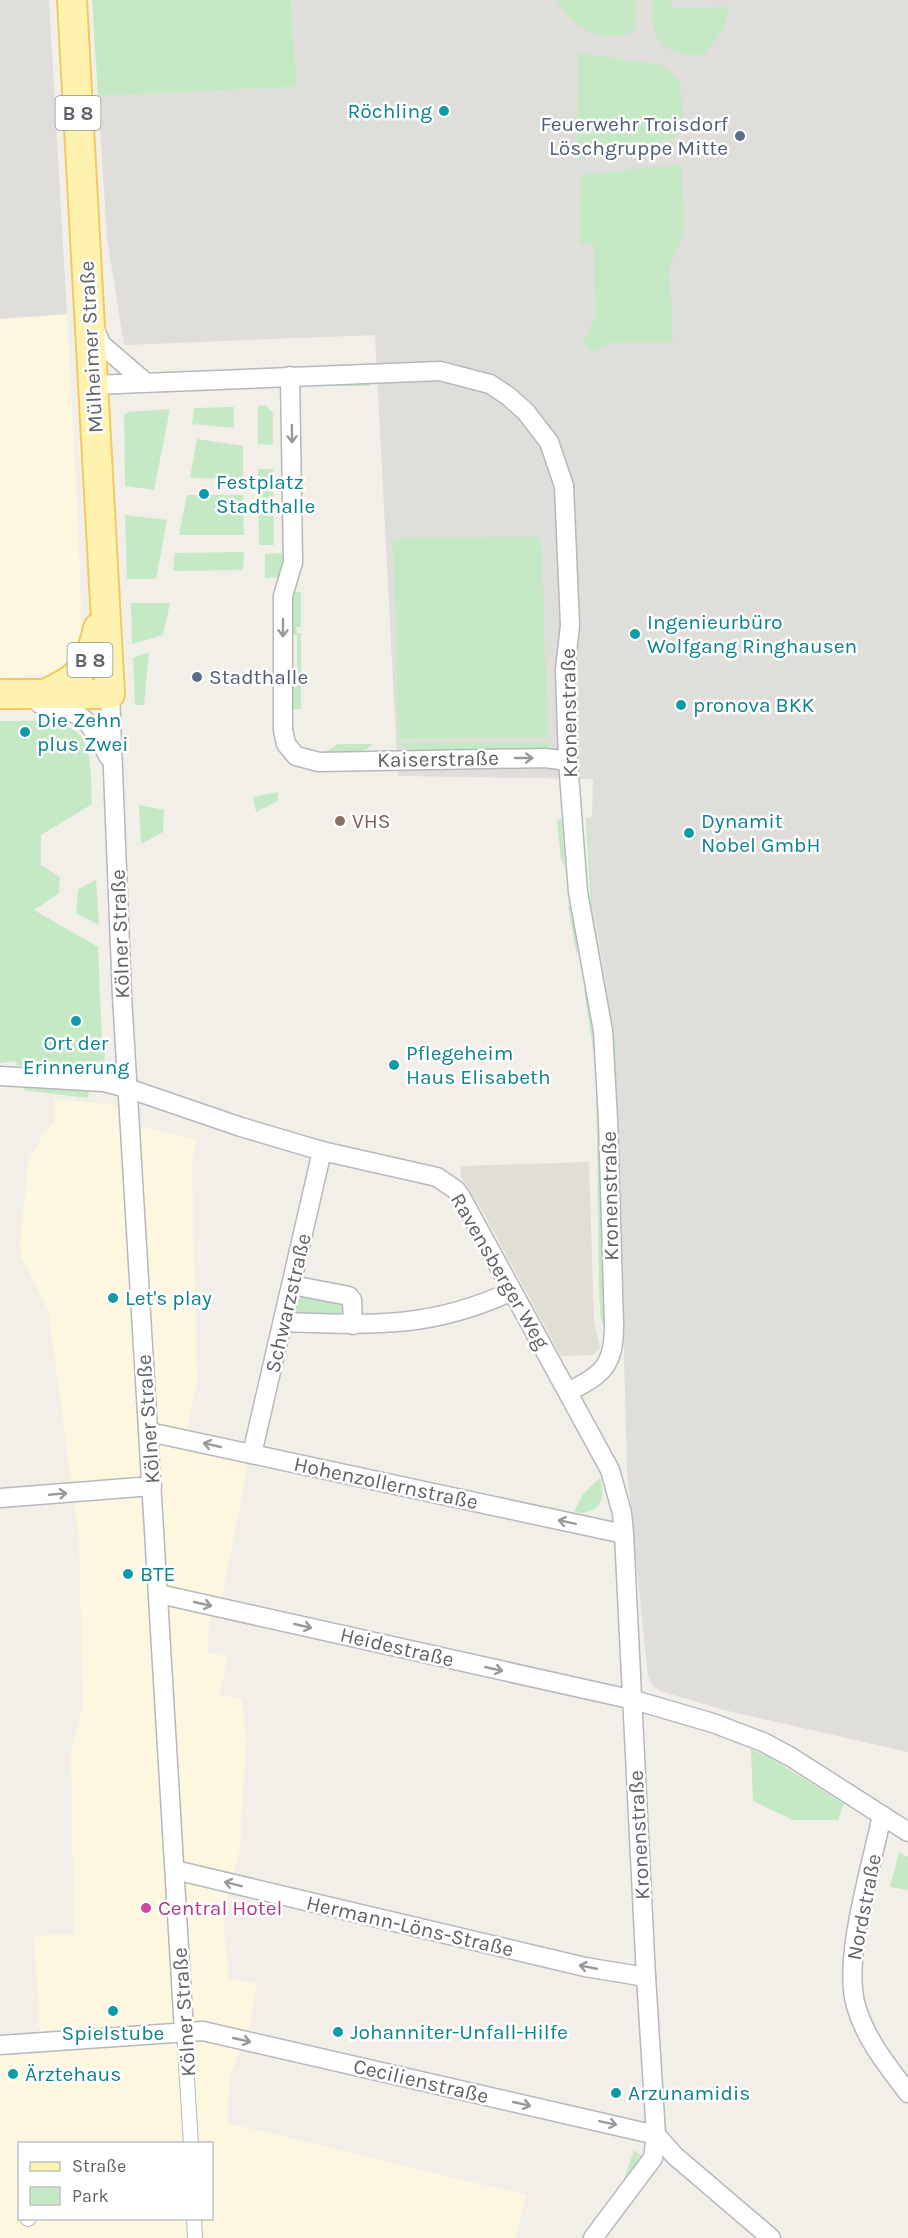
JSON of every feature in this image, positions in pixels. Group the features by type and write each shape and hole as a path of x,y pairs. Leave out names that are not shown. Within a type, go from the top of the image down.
{"main road":[{"name":"Mülheimer Straße","path":"72,0 110,694"},
{"name":"B 8","path":"21,694 70,682 84,670 94,646 104,603"},
{"name":"B 8","path":"21,694 110,694"}],"street":[{"path":"90,316 101,344 144,381"},
{"name":"Kronenstraße","path":"93,385 144,381 440,371 456,373 490,384 508,396 540,429 549,442 564,486 570,625 565,670 568,761 578,891 603,1030 609,1120 614,1325 613,1352 607,1367 568,1392"},
{"name":"Kaiserstraße","path":"290,376 293,562 284,596 283,730 290,750 296,756 309,760 545,758 568,761"},
{"path":"21,694 39,704 73,711 90,724 99,735 113,765"},
{"name":"Kölner Straße","path":"110,694 127,1088 191,2142"},
{"name":"Ravensberger Weg","path":"0,1076 104,1082 322,1151 415,1171 437,1177 449,1184 460,1197 610,1470 622,1514 624,1534"},
{"name":"Schwarzstraße","path":"252,1454 285,1322 322,1151"},
{"path":"292,1285 349,1296 352,1300 353,1325"},
{"path":"285,1322 389,1324 453,1315 512,1292"},
{"name":"Hohenzollernstraße","path":"149,1432 624,1534"},
{"path":"0,1498 152,1486"},
{"name":"Kronenstraße","path":"593,2238 653,2158 656,2135 624,1534"},
{"name":"Heidestraße","path":"159,1594 634,1700 713,1723 763,1742 822,1775 908,1832"},
{"name":"Nordstraße","path":"882,1815 854,1956 853,1984 856,2007 874,2050 908,2093"},
{"name":"Hermann-Löns-Straße","path":"175,1870 585,1967 646,1977"},
{"name":"Cecilienstraße","path":"0,2045 203,2031 656,2135"},
{"path":"656,2135 675,2156 771,2238"},
{"path":"194,2220 195,2238"}],"shaded area":[{"path":"0,0 49,0 67,314 0,319"},
{"path":"291,0 908,0 908,1752 724,1710 663,1692 654,1687 648,1677 627,1471 616,1044 592,900 588,818 592,817 593,779 398,776 375,335 124,345 107,238 98,96 297,87"},
{"path":"67,314 82,622 80,647 71,662 55,674 0,678 0,319"},
{"path":"55,1099 114,1105 141,1127 197,1139 192,1164 197,1383 183,1445 249,1459 222,1596 210,1616 207,1652 228,1657 219,1694 242,1699 246,1739 240,1849 223,1916 229,1978 257,1984 249,2029 230,2076 227,2123 526,2195 516,2238 0,2238 0,2035 40,2032 34,1936 74,1934 71,1752 83,1706 79,1541 48,1309 21,1256 20,1243 28,1163 44,1132 54,1124"},
{"path":"589,1162 594,1319 600,1349 593,1355 561,1356 483,1212 460,1176 461,1166"}],"green space":[{"path":"92,0 291,0 297,87 98,96"},
{"path":"556,0 635,0 635,30 612,37 590,32 571,18"},
{"path":"652,0 671,0 671,8 730,7 723,30 704,54 678,53 662,43 657,35 652,14"},
{"path":"578,53 663,65 680,82 683,122 676,138 577,160"},
{"path":"681,164 684,231 669,269 673,342 612,342 593,352 583,340 595,318 594,244 579,244 580,175"},
{"path":"370,381 370,386 311,386 316,384"},
{"path":"266,405 273,414 273,445 258,444 258,406"},
{"path":"234,407 234,428 192,424 194,408"},
{"path":"170,409 154,490 125,486 124,415 128,412"},
{"path":"197,439 243,446 243,479 190,478"},
{"path":"258,469 273,469 274,545 259,545"},
{"path":"187,495 243,495 244,535 179,535"},
{"path":"125,515 167,520 156,579 127,579"},
{"path":"541,537 548,737 398,739 393,538"},
{"path":"244,552 243,570 173,571 175,553"},
{"path":"282,553 283,577 265,578 265,554"},
{"path":"293,592 301,592 301,627 296,627 297,633 301,633 301,709 287,709 287,674 297,674 297,635 287,635 288,610"},
{"path":"131,603 170,603 163,635 132,644"},
{"path":"149,652 144,705 135,705 133,658"},
{"path":"0,721 62,724 73,729 81,737 89,755 92,804 41,835 41,865 60,877 59,893 34,910 98,947 102,1040 105,1053 104,1067 98,1069 25,1066 16,1065 16,1061 0,1063"},
{"path":"548,742 548,749 412,751 398,743"},
{"path":"338,744 373,744 355,753 320,755"},
{"path":"278,792 278,801 256,812 253,797"},
{"path":"139,805 164,810 163,832 141,844"},
{"path":"562,818 565,867 561,859 557,821"},
{"path":"586,818 588,818 593,912 616,1044 623,1307 615,1060 591,912"},
{"path":"96,880 99,925 76,913 78,889"},
{"path":"568,906 570,906 578,945 577,956"},
{"path":"584,989 588,993 598,1050 606,1332 601,1319 599,1294 596,1071"},
{"path":"26,1084 89,1090 88,1098 23,1090"},
{"path":"302,1296 342,1304 345,1306 345,1315 297,1314 294,1309 296,1300"},
{"path":"600,1478 602,1493 599,1504 590,1511 574,1512 583,1494"},
{"path":"751,1749 774,1760 844,1804 838,1820 793,1820 753,1801"},
{"path":"899,1852 908,1857 908,1890 890,1887"},
{"path":"634,2150 643,2157 622,2185"}],"place":[{"name":"Röchling","path":"444,111"},
{"name":"Feuerwehr Troisdorf Löschgruppe Mitte","path":"740,136"},
{"name":"Festplatz Stadthalle","path":"204,494"},
{"name":"Ingenieurbüro Wolfgang Ringhausen","path":"635,634"},
{"name":"Stadthalle","path":"197,677"},
{"name":"pronova BKK","path":"681,705"},
{"name":"Die Zehn plus Zwei","path":"25,732"},
{"name":"VHS","path":"340,821"},
{"name":"Dynamit Nobel GmbH","path":"689,833"},
{"name":"Ort der Erinnerung","path":"76,1021"},
{"name":"Pflegeheim Haus Elisabeth","path":"394,1065"},
{"name":"Let's play","path":"113,1298"},
{"name":"BTE","path":"128,1574"},
{"name":"Central Hotel","path":"146,1908"},
{"name":"Spielstube","path":"113,2011"},
{"name":"Johanniter-Unfall-Hilfe","path":"338,2032"},
{"name":"Ärztehaus","path":"13,2074"},
{"name":"Arzunamidis","path":"616,2093"}]}
